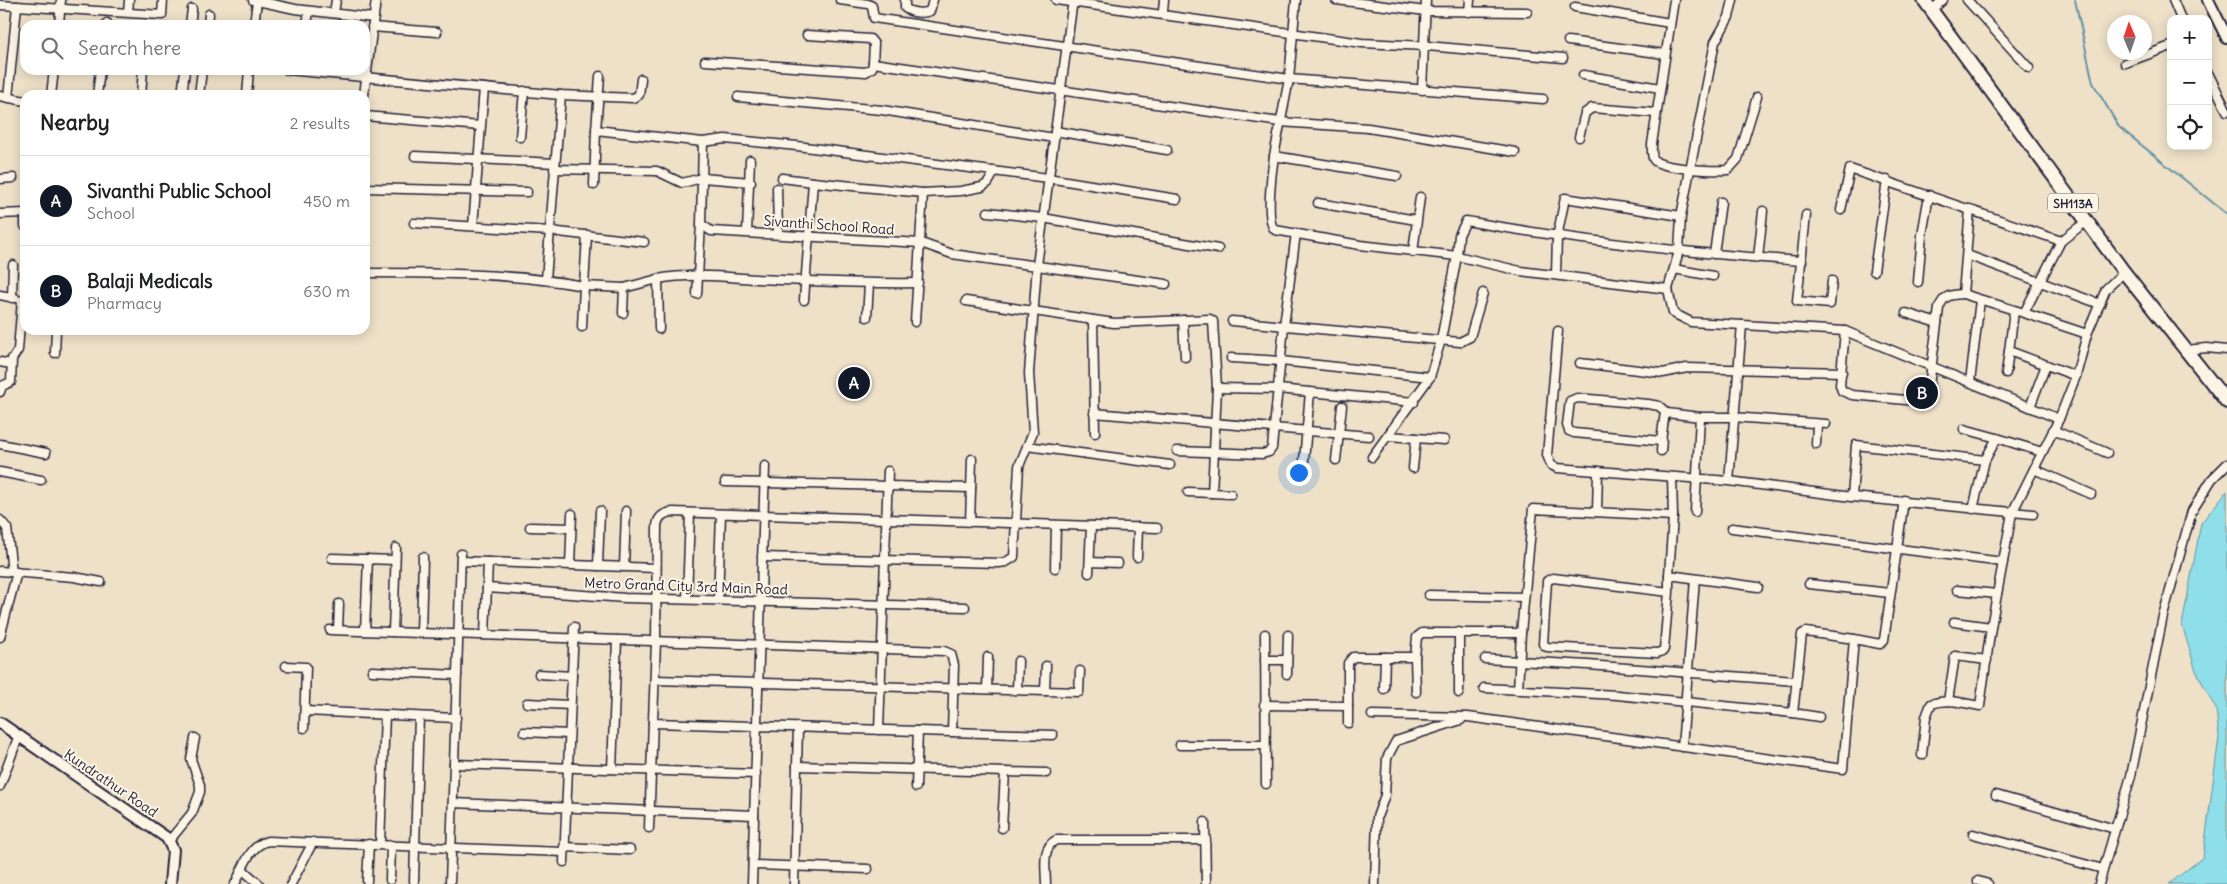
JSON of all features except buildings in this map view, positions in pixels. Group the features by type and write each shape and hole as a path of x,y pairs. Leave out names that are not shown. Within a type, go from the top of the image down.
{"main road":[{"name":"SH113A","path":"1928,5 2124,272 2227,402"}],"street":[{"path":"96,0 96,10"},
{"path":"128,0 128,12"},
{"path":"0,5 61,4 96,10 162,14 163,0"},
{"path":"253,0 294,9 374,18"},
{"path":"294,9 296,0"},
{"path":"334,13 336,0"},
{"path":"370,43 376,0"},
{"path":"840,0 872,6 874,18 1067,48 1288,79 1543,99"},
{"path":"905,0 905,8 908,10 925,13 930,11 933,0"},
{"path":"1056,0 1073,1 1291,35 1362,43 1424,46 1563,58"},
{"path":"1163,11 1164,0"},
{"path":"1296,0 1288,79 1271,174 1272,228 1360,245 1457,256 1520,271 1668,289"},
{"path":"1336,0 1426,11 1527,12"},
{"path":"1422,90 1426,0"},
{"path":"1469,12 1470,0"},
{"path":"1674,0 1652,144 1652,157 1656,162 1690,170 1728,170 1735,164 1757,97"},
{"path":"1733,0 1728,17 1715,42 1690,170 1682,216 1679,251 1668,289 1673,313 1691,322 1845,330 2058,419"},
{"path":"1928,5 1943,0"},
{"path":"1967,0 2029,68"},
{"path":"2173,0 2179,15"},
{"path":"2208,0 2227,38"},
{"path":"255,20 257,1"},
{"path":"762,557 1006,562 1012,559 1014,555 1018,471 1033,432 1029,373 1036,265 1073,1"},
{"path":"59,20 61,4"},
{"path":"17,6 4,97 20,100"},
{"path":"1575,6 1670,23"},
{"path":"191,20 192,9"},
{"path":"307,20 308,10"},
{"path":"208,20 209,14"},
{"path":"372,27 437,32"},
{"path":"705,61 866,72 872,68 874,44 870,39 807,35"},
{"path":"1568,41 1665,54"},
{"path":"2125,63 2167,47"},
{"path":"873,63 1280,122 1368,128 1515,152"},
{"path":"1583,74 1660,88"},
{"path":"52,90 53,75"},
{"path":"98,90 99,75"},
{"path":"141,90 143,75"},
{"path":"183,90 184,75"},
{"path":"200,90 201,75"},
{"path":"247,90 249,75"},
{"path":"353,75 561,95 633,98 639,95 641,79"},
{"path":"365,90 366,76"},
{"path":"594,186 600,76"},
{"path":"2212,81 2227,111"},
{"path":"474,226 484,88"},
{"path":"520,137 524,91"},
{"path":"546,279 561,95"},
{"path":"738,97 882,110 1167,150"},
{"path":"1579,137 1585,113 1592,108 1656,113"},
{"path":"370,116 480,126"},
{"path":"596,130 703,142 725,139 797,146 1048,178 1177,199"},
{"path":"696,294 701,224 703,142"},
{"path":"415,156 478,159 594,170 658,171 682,183 702,178 751,182"},
{"path":"1274,156 1397,176"},
{"path":"747,232 751,182 750,160"},
{"path":"1841,210 1850,169 1887,180 2061,241"},
{"path":"782,178 922,193 977,189 988,183 995,171"},
{"path":"0,179 13,178"},
{"path":"1874,271 1887,180"},
{"path":"804,300 813,182"},
{"path":"370,188 527,192"},
{"path":"777,188 778,234"},
{"path":"915,322 922,193"},
{"path":"1918,282 1922,235 1929,195"},
{"path":"1413,252 1420,197"},
{"path":"1556,275 1557,237 1565,198 1682,216"},
{"path":"1714,254 1721,202"},
{"path":"1318,203 1416,220"},
{"path":"1963,294 1970,209"},
{"path":"1758,258 1763,211"},
{"path":"988,212 1043,218 1218,249"},
{"path":"0,214 20,213"},
{"path":"1806,216 1797,301 1830,304 1832,281"},
{"path":"1372,457 1414,402 1430,377 1441,340 1457,256 1459,235 1466,221 1557,237 1679,251 1802,261"},
{"path":"2024,313 2061,241 2087,221"},
{"path":"414,223 550,231 644,242"},
{"name":"Sivanthi School Road","path":"701,224 711,231 810,235 920,243 952,254 1166,284"},
{"path":"1178,451 1262,454 1269,452 1273,446 1284,326 1296,233"},
{"path":"582,327 587,235"},
{"path":"1967,255 2100,304"},
{"path":"12,298 13,265"},
{"path":"1674,269 1713,276"},
{"path":"1922,755 1926,717 1931,704 1948,701 1980,706 1991,627 2012,514 2053,430 2076,376 2087,334 2106,289 2124,272"},
{"path":"370,273 427,273 546,279 584,286 624,288 674,276 869,284 918,283"},
{"path":"658,279 659,329"},
{"path":"867,318 869,284"},
{"path":"623,313 624,288"},
{"path":"1232,321 1460,342 1470,337 1483,293"},
{"path":"1845,330 1840,385 1842,391 1927,402 1933,367 1939,308 1944,298 1950,295 1963,294 2087,334"},
{"path":"0,295 20,299"},
{"path":"1970,382 1980,300"},
{"path":"966,301 1093,320 1144,323 1210,319 1215,326 1217,388 1212,493"},
{"path":"2006,373 2014,311"},
{"path":"1906,313 1937,323"},
{"path":"1093,320 1094,433"},
{"path":"1183,320 1185,357"},
{"path":"1729,481 1742,325"},
{"path":"0,392 2,386 11,382 12,359 18,350 20,330"},
{"path":"1558,331 1547,456 1551,465 1557,468 1729,481 1852,497 1904,500 2012,514 2033,514"},
{"path":"55,353 56,335"},
{"path":"2185,350 2207,348 2227,350"},
{"path":"2009,351 2076,376"},
{"path":"1231,358 1281,361 1430,377"},
{"path":"0,362 12,364"},
{"path":"1580,363 1663,373 1687,368 1738,371 1842,372"},
{"path":"2030,407 2046,365"},
{"path":"1217,388 1278,389 1414,402"},
{"path":"1304,461 1310,392"},
{"path":"1662,440 1572,432 1567,425 1570,400 1577,398 1648,404 1659,406 1665,412 1700,417 1733,417 1826,424"},
{"path":"1336,460 1342,406"},
{"path":"1094,412 1307,430 1339,435 1369,436"},
{"path":"1661,451 1665,412"},
{"path":"1695,512 1700,417"},
{"path":"1816,444 1817,424"},
{"path":"1964,429 2042,452"},
{"path":"2053,430 2107,453"},
{"path":"1388,436 1444,440"},
{"path":"1413,468 1416,438"},
{"path":"1974,509 1986,460 1997,438"},
{"path":"0,444 46,453"},
{"path":"1852,497 1856,445 1986,460"},
{"path":"1027,446 1170,464"},
{"path":"970,522 972,459"},
{"path":"2099,884 2131,776 2163,616 2192,511 2212,479 2227,464"},
{"path":"752,884 765,466"},
{"path":"2034,469 2091,494"},
{"path":"879,730 888,471"},
{"path":"1596,512 1598,471"},
{"path":"0,472 41,480"},
{"path":"1669,592 1553,578 1547,581 1543,644 1547,647 1660,652 1664,649 1669,592 1673,516 1672,477"},
{"path":"725,482 971,488"},
{"path":"1188,492 1231,494"},
{"path":"1793,713 1803,633 1880,644 1883,642 1904,500"},
{"path":"1518,690 1524,597 1533,508 1673,516"},
{"path":"598,566 600,511"},
{"path":"624,567 626,511"},
{"path":"649,828 656,641 656,568 659,519 667,513 1157,528"},
{"path":"687,599 690,513"},
{"path":"570,565 572,514"},
{"path":"718,600 721,514"},
{"path":"0,520 7,528 14,572 0,636"},
{"path":"1054,568 1056,525"},
{"path":"1089,573 1091,526"},
{"path":"530,527 572,528"},
{"path":"1138,528 1138,557"},
{"path":"1732,528 2003,562"},
{"path":"393,632 396,548"},
{"path":"421,633 423,557"},
{"path":"332,558 395,560"},
{"path":"450,884 461,558 488,562 656,568"},
{"path":"365,631 368,559"},
{"path":"485,635 488,562"},
{"path":"1090,562 1118,563"},
{"path":"0,571 74,577 101,582"},
{"path":"1669,575 1758,587"},
{"path":"1682,747 1695,579"},
{"path":"1809,584 1890,594"},
{"name":"Metro Grand City 3rd Main Road","path":"487,588 554,594 965,607"},
{"path":"1957,590 1997,594"},
{"path":"1429,595 1524,597"},
{"path":"339,604 334,630 947,652 953,659 952,732"},
{"path":"1954,622 1991,627"},
{"path":"564,862 574,627"},
{"path":"1459,632 1459,693"},
{"path":"1416,692 1415,657 1417,637 1422,633 1522,633"},
{"path":"1265,634 1266,784"},
{"path":"1287,674 1288,634"},
{"path":"1372,715 1468,717 1842,769 1854,639"},
{"path":"612,769 617,640"},
{"path":"1348,723 1348,663 1350,659 1359,656 1415,657"},
{"path":"1948,701 1955,656 1987,660"},
{"path":"987,690 988,657"},
{"path":"1384,689 1385,657"},
{"path":"1485,659 1796,681"},
{"path":"1265,660 1287,660"},
{"path":"1017,690 1018,661"},
{"path":"286,666 306,667 304,728"},
{"path":"1045,691 1046,666"},
{"path":"372,671 457,675"},
{"path":"654,680 1080,692 1080,671"},
{"path":"539,674 572,676"},
{"path":"1484,688 1616,695 1819,717"},
{"path":"527,703 570,705"},
{"path":"1264,705 1348,706"},
{"path":"305,711 456,718"},
{"path":"380,844 385,715"},
{"path":"414,882 419,717"},
{"path":"1375,884 1377,817 1384,795 1387,758 1396,741 1468,717"},
{"name":"Kundrathur Road","path":"0,723 169,841"},
{"path":"653,723 1053,735"},
{"path":"794,884 798,727"},
{"path":"916,787 918,731"},
{"path":"524,732 569,734"},
{"path":"0,786 19,735"},
{"path":"170,884 173,850 169,841 192,813 200,792 200,785 191,759 196,738"},
{"path":"1180,745 1265,745"},
{"path":"454,764 756,774"},
{"path":"797,766 1046,773"},
{"path":"1002,828 1005,772"},
{"path":"1996,795 2115,829"},
{"path":"453,803 754,815"},
{"path":"1206,822 1206,884"},
{"path":"1974,834 2103,869"},
{"path":"1046,884 1047,850 1050,843 1056,840 1206,840"},
{"path":"235,884 252,851 261,842 630,850"},
{"path":"291,884 313,842"},
{"path":"368,881 369,844"},
{"path":"390,880 391,845"},
{"path":"753,865 868,869"},
{"path":"243,870 259,884"},
{"path":"1978,881 1988,884"}],"water":[{"path":"2227,491 2227,884 2169,884 2203,857 2219,737 2216,709 2196,671 2182,625 2201,523"}],"waterway":[{"path":"2075,0 2093,83 2119,127 2227,214"}],"place":[{"name":"Sivanthi Public School","path":"854,383"},
{"name":"Balaji Medicals","path":"1922,393"}]}
